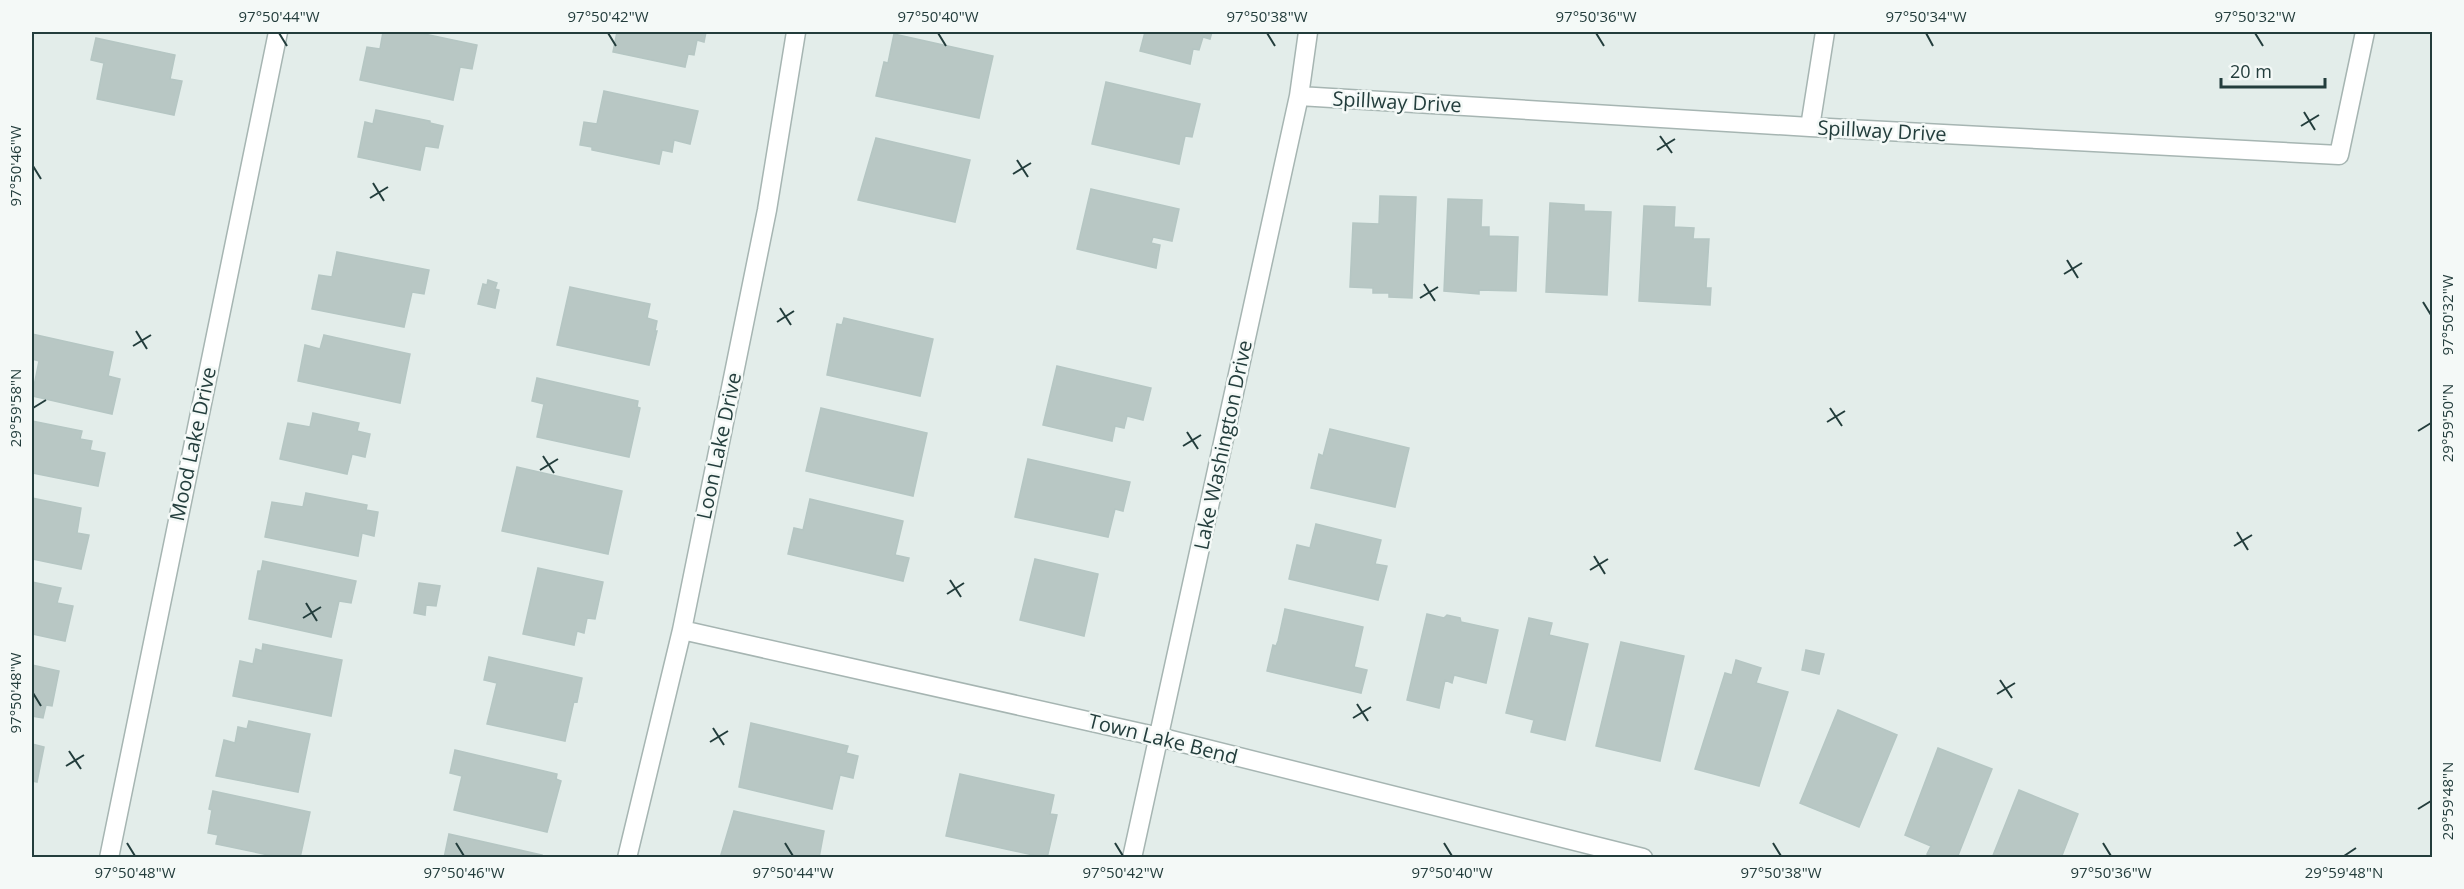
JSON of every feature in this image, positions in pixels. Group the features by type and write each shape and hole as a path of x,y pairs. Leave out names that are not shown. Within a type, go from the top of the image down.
{"street":[{"name":"Mood Lake Drive","path":"109,858 278,32"},
{"name":"Loon Lake Drive","path":"627,858 682,630 767,210 796,32"},
{"name":"Lake Washington Drive","path":"1132,858 1299,96 1308,32"},
{"path":"1810,127 1825,32"},
{"name":"Spillway Drive","path":"1299,96 1810,127 2339,155 2365,32"},
{"name":"Town Lake Bend","path":"682,630 1159,737 1642,858"}],"building":[{"path":"383,32 415,32 477,45 472,69 460,67 453,100 360,80 367,47 380,49"},
{"path":"617,32 706,32 704,42 697,40 694,55 688,54 685,67 613,52"},
{"path":"1145,32 1212,32 1210,39 1203,37 1199,50 1193,49 1190,64 1140,51"},
{"path":"894,34 993,56 979,118 876,96 884,62 888,63"},
{"path":"96,38 175,55 170,79 182,81 174,115 97,99 104,63 91,60"},
{"path":"1106,82 1200,104 1192,137 1185,136 1179,164 1092,144"},
{"path":"604,91 698,111 690,144 674,140 672,152 662,150 659,164 592,150 592,147 580,145 584,122 597,124"},
{"path":"376,110 430,121 430,123 443,126 438,148 425,146 420,170 358,157 365,122 373,124"},
{"path":"876,138 970,160 955,222 858,200"},
{"path":"1091,189 1179,209 1172,241 1153,237 1151,243 1160,245 1156,268 1077,249"},
{"path":"1380,196 1416,197 1412,298 1389,297 1389,293 1373,293 1373,288 1350,287 1353,223 1379,224"},
{"path":"1448,199 1482,200 1481,227 1489,227 1489,236 1518,237 1516,291 1479,290 1479,294 1444,291"},
{"path":"1550,203 1584,205 1584,211 1611,212 1607,295 1546,292"},
{"path":"1644,206 1675,207 1674,227 1694,228 1693,239 1709,239 1706,288 1711,288 1710,305 1639,301"},
{"path":"337,252 429,270 424,294 412,292 404,327 312,309 319,275 332,277"},
{"path":"488,280 497,283 495,289 499,290 495,308 478,304 483,284 487,285"},
{"path":"570,287 650,304 647,318 657,321 655,331 657,331 649,365 557,345"},
{"path":"844,318 933,339 920,396 827,375 837,324 842,325"},
{"path":"32,334 113,352 108,376 120,379 112,414 32,396 39,361 32,359"},
{"path":"324,335 410,354 400,403 298,381 305,345 320,349"},
{"path":"1057,366 1151,388 1143,420 1127,416 1124,428 1115,426 1112,441 1043,425"},
{"path":"537,378 638,401 637,407 640,408 629,457 537,437 544,404 532,401"},
{"path":"821,408 927,433 913,496 806,471"},
{"path":"313,413 359,423 357,431 370,434 365,457 352,454 347,474 280,459 288,423 310,427"},
{"path":"32,421 82,431 80,439 92,441 90,450 105,453 98,486 32,473"},
{"path":"1330,429 1409,448 1395,507 1311,488 1319,454 1323,456"},
{"path":"1028,459 1130,482 1123,511 1115,509 1108,537 1015,517"},
{"path":"517,467 622,491 608,554 502,531"},
{"path":"306,493 367,505 366,510 378,512 374,536 362,533 358,556 265,537 272,502 303,507"},
{"path":"32,498 81,508 77,533 89,535 81,569 32,559"},
{"path":"810,499 903,521 895,555 909,558 903,581 788,554 794,528 803,530"},
{"path":"1316,524 1381,540 1375,564 1387,566 1378,600 1289,579 1297,545 1310,548"},
{"path":"1035,559 1098,574 1084,636 1020,620"},
{"path":"263,561 356,581 351,603 339,601 331,637 249,619 258,571 261,571"},
{"path":"538,568 603,582 595,619 587,618 584,633 577,631 574,645 523,634"},
{"path":"32,582 61,588 57,603 73,606 65,641 32,634"},
{"path":"419,583 440,586 436,606 426,605 425,615 414,613"},
{"path":"1285,609 1363,627 1354,667 1367,670 1361,693 1267,671 1273,645 1276,646 1278,641"},
{"path":"1427,614 1444,618 1447,615 1460,618 1461,622 1498,630 1486,683 1454,675 1452,683 1445,680 1439,708 1407,700"},
{"path":"1529,618 1552,623 1549,635 1588,644 1565,740 1531,732 1534,720 1506,713"},
{"path":"1621,642 1684,656 1660,761 1596,746"},
{"path":"263,644 342,660 331,716 233,696 240,661 253,664 256,649 262,651"},
{"path":"1806,650 1824,654 1819,674 1802,670"},
{"path":"489,657 582,678 565,741 487,724 497,683 484,680"},
{"path":"1736,660 1761,668 1756,683 1788,692 1759,786 1695,769 1725,673 1732,675"},
{"path":"32,665 59,671 52,706 46,705 43,718 32,716"},
{"path":"1838,710 1897,735 1859,827 1800,803"},
{"path":"249,721 310,734 298,792 216,776 224,740 235,743 238,727 247,729"},
{"path":"751,723 848,746 846,753 858,756 853,778 840,775 832,809 739,787"},
{"path":"32,744 44,747 37,782 32,781"},
{"path":"1938,748 1992,769 1957,858 1937,858 1927,854 1931,846 1905,835"},
{"path":"455,750 557,774 556,779 561,781 547,832 454,810 462,776 450,773"},
{"path":"960,774 1054,795 1050,814 1057,815 1047,858 946,836"},
{"path":"2019,790 2078,814 2061,858 1992,858"},
{"path":"213,791 310,812 300,858 283,858 216,844 218,835 208,833 212,810 209,809"},
{"path":"734,811 824,831 819,858 720,858"},
{"path":"449,834 542,855 541,858 444,858"}]}
